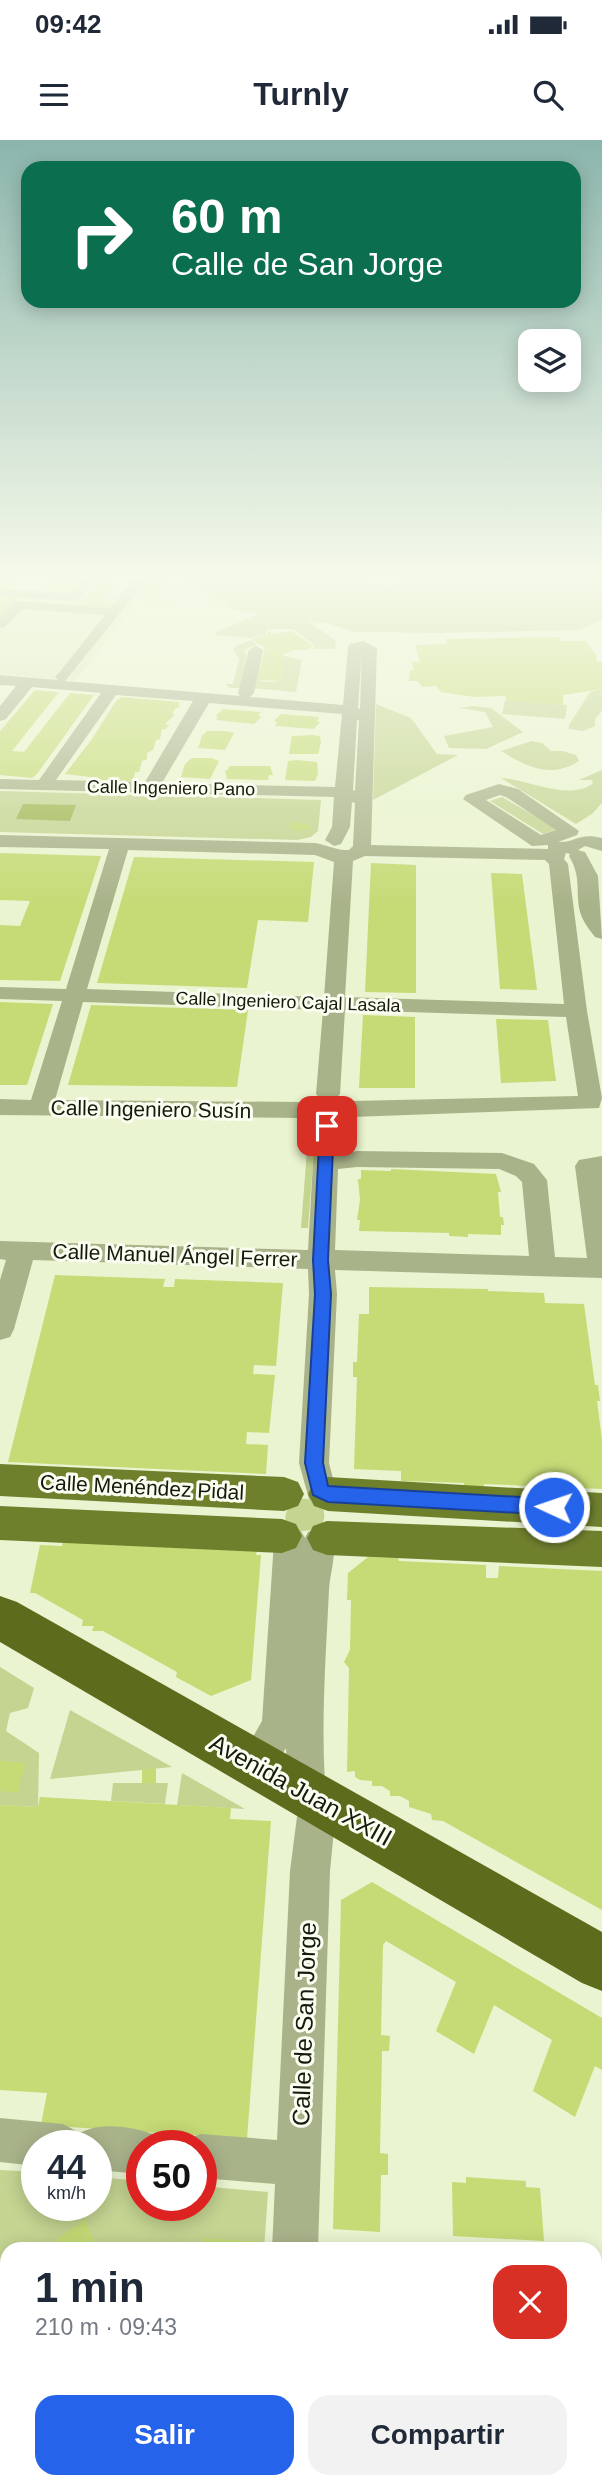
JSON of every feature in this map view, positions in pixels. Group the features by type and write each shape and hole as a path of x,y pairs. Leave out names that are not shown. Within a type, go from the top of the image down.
{"highway":[{"name":"Avenida Juan XXIII","path":"0,1617 602,1963"}],"main road":[{"name":"Calle Menéndez Pidal","path":"0,1480 306,1492 602,1510"},
{"path":"306,1492 334,1500 339,1516 333,1532 304,1539 273,1523 272,1515 278,1499 306,1492"},
{"name":"Calle Menéndez Pidal","path":"0,1523 243,1532 304,1539 602,1549"}],"street":[{"path":"0,716 24,687"},
{"path":"76,687 349,706"},
{"path":"172,687 349,706 366,719"},
{"path":"246,693 247,687"},
{"path":"328,1094 332,1003 345,849 341,827 351,687"},
{"path":"345,849 363,804 367,687"},
{"path":"44,785 112,690"},
{"path":"150,788 204,697"},
{"name":"Calle Ingeniero Pano","path":"0,784 343,792"},
{"path":"343,792 356,797 363,804"},
{"path":"352,1109 591,1103 576,1011 558,864 567,846 602,823"},
{"path":"0,841 345,849 567,846 588,858 602,854"},
{"path":"41,1107 120,844"},
{"path":"567,846 589,865 594,877 597,895 591,918 602,933"},
{"name":"Calle Ingeniero Cajal Lasala","path":"0,993 576,1011"},
{"path":"328,1094 344,1099 352,1109 345,1121 327,1126 309,1122 301,1110 309,1098 328,1094"},
{"name":"Calle Ingeniero Susín","path":"0,1107 301,1110"},
{"path":"306,1492 314,1463 323,1294 321,1260 327,1126"},
{"path":"343,1162 357,1158 502,1161 525,1170 534,1180 543,1266"},
{"path":"595,1165 602,1268"},
{"path":"0,1329 11,1250"},
{"name":"Calle Manuel Ángel Ferrer","path":"11,1250 602,1268"},
{"path":"255,1765 280,1725 304,1539"},
{"name":"Calle de San Jorge","path":"295,2242 312,1797 304,1739 313,1573 304,1539"},
{"path":"0,2140 21,2142"},
{"path":"217,2157 299,2164"}],"shaded area":[{"path":"252,687 297,687 296,692"},
{"path":"602,689 602,710 595,719 595,726 583,731 569,729 590,692"},
{"path":"505,700 567,705 565,719 502,714"},
{"path":"376,704 411,718 437,754 458,755 373,800"},
{"path":"459,708 491,708 523,732 486,749 449,748 444,736 493,727 485,712"},
{"path":"532,741 542,743 551,751 576,755 579,761 559,769 539,769 501,751"},
{"path":"602,770 602,803 592,814 576,824 501,778 548,788 573,790 593,783 592,780 579,780"},
{"path":"0,791 321,800 318,831 311,837 297,840 0,832"},
{"path":"502,797 558,829 543,834 490,801"},
{"path":"23,804 76,805 70,821 16,819"},
{"path":"307,1150 314,1150 308,1228 301,1228"},
{"path":"299,1499 320,1504 324,1513 322,1525 303,1531 289,1526 286,1514"},
{"path":"0,1667 34,1688 28,1708 10,1713 6,1731 39,1753 38,1807 0,1805"},
{"path":"70,1710 172,1767 50,1779"},
{"path":"182,1773 245,1809 177,1805"},
{"path":"113,1783 168,1783 165,1804 111,1801"},
{"path":"0,2170 21,2171 21,2221 112,2221 112,2178 126,2180 126,2221 217,2221 217,2187 268,2192 264,2242 0,2242"}],"building":[{"path":"436,687 602,687 602,689 563,695 563,705 507,701 505,696 474,697 441,692"},
{"path":"35,690 59,692 12,751 24,752 70,693 94,695 37,774 32,778 0,775 0,731"},
{"path":"122,697 180,702 178,705 181,706 175,709 172,714 175,715 165,724 169,725 162,729 160,739 156,740 153,750 147,753 147,759 142,761 139,772 135,772 133,782 89,779 90,777 65,774 116,701"},
{"path":"223,709 261,712 258,716 262,716 254,724 216,720 218,716 215,716"},
{"path":"281,714 319,717 317,721 320,722 314,729 275,726 277,722 274,721"},
{"path":"207,731 234,733 225,750 198,748"},
{"path":"292,736 320,736 318,754 289,754"},
{"path":"192,758 219,761 210,779 181,777 185,764"},
{"path":"288,761 317,762 318,774 315,781 285,780"},
{"path":"229,766 270,766 273,775 269,775 268,780 227,779 225,770 228,770"},
{"path":"296,822 309,825 309,829 295,831 290,828 290,825"},
{"path":"0,853 101,856 60,981 0,980 0,925 20,926 30,901 0,900"},
{"path":"134,857 314,862 308,922 258,920 247,988 97,983"},
{"path":"371,863 416,865 416,993 365,992"},
{"path":"491,873 522,874 537,990 500,989"},
{"path":"0,1002 53,1004 27,1085 0,1085"},
{"path":"91,1005 248,1010 237,1087 68,1085"},
{"path":"363,1015 415,1017 415,1088 359,1088"},
{"path":"496,1019 548,1020 556,1081 501,1083"},
{"path":"361,1170 496,1174 501,1192 498,1192 500,1217 503,1217 504,1225 501,1225 501,1235 468,1234 468,1237 449,1236 449,1233 359,1231 358,1179 361,1179"},
{"path":"55,1275 165,1279 163,1287 174,1287 175,1279 283,1283 276,1366 254,1365 253,1374 275,1375 269,1433 247,1432 246,1444 268,1445 266,1474 8,1462"},
{"path":"369,1287 544,1293 545,1303 584,1304 595,1385 598,1385 600,1401 597,1401 602,1440 602,1489 484,1484 484,1488 464,1487 464,1483 401,1481 401,1471 354,1469 357,1377 353,1377 353,1362 357,1362 359,1314 369,1314"},
{"path":"63,1541 257,1550 256,1555 261,1555 251,1680 211,1696 176,1677 177,1672 103,1631 92,1631 94,1626 82,1626 83,1620 35,1593 30,1593 40,1545 62,1546"},
{"path":"368,1557 486,1565 486,1578 498,1578 499,1566 602,1571 602,1910 443,1821 432,1820 431,1814 409,1807 409,1801 400,1796 390,1796 390,1791 382,1786 372,1786 372,1781 360,1780 355,1777 355,1771 347,1772 349,1668 344,1662 350,1650 351,1600 347,1600 348,1573"},
{"path":"0,1761 25,1763 18,1793 0,1791"},
{"path":"156,1768 156,1783 142,1783 142,1770"},
{"path":"40,1797 231,1808 230,1819 271,1821 247,2139 217,2137 217,2130 126,2131 41,2125 47,2093 0,2090 0,1805 38,1807"},
{"path":"372,1882 602,2018 602,2070 595,2066 575,2117 533,2091 552,2040 494,2005 474,2054 436,2031 456,1982 386,1941 383,1945 381,2035 390,2036 389,2051 382,2051 380,2153 388,2154 388,2175 381,2175 380,2232 333,2229 341,1900"},
{"path":"466,2177 526,2181 526,2187 540,2188 544,2241 453,2236 452,2182 466,2183"},
{"path":"86,2221 94,2242 57,2242 57,2239"},
{"path":"204,2238 264,2242 204,2242"}],"route":[{"path":"327,1126 321,1260 323,1294 314,1463 320,1490 346,1496 554,1507"}]}
